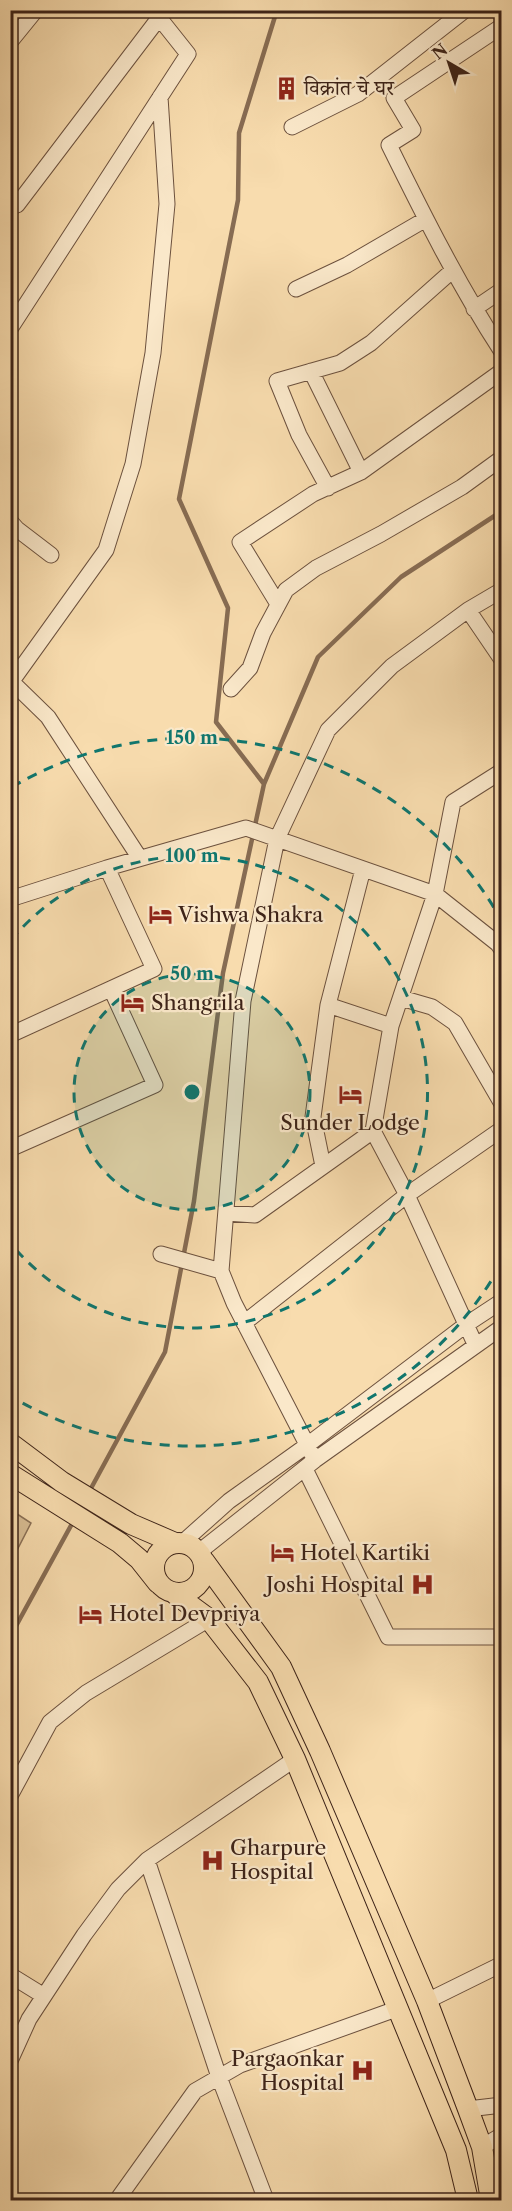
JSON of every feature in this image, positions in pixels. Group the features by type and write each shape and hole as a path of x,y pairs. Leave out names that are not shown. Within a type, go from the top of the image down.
{"main road":[{"path":"10,1443 62,1482 131,1524 194,1547 281,1667 320,1751 427,2001 482,2147 491,2200"},
{"path":"10,1474 120,1543 139,1559 158,1583 209,1619 258,1682 296,1759 399,2008 456,2150 468,2200"},
{"path":"158,1583 155,1575 156,1558 167,1546 178,1543"},
{"path":"176,1594 184,1593 199,1585 203,1578 202,1556"}],"street":[{"path":"10,42 36,10"},
{"path":"292,127 358,94 465,10"},
{"path":"10,329 188,54 156,14 17,205"},
{"path":"501,26 394,98 413,130 389,145 474,309 501,352"},
{"path":"139,857 48,717 11,681 106,550 133,464 153,353 167,204 160,98"},
{"path":"296,289 346,265 426,219"},
{"path":"328,488 299,435 277,381 340,363 371,343 453,270"},
{"path":"474,309 501,290"},
{"path":"310,371 361,472"},
{"path":"278,604 240,542 313,494 361,472 501,371"},
{"path":"231,689 250,669 263,633 286,590 316,568 381,534 462,487 501,458"},
{"path":"10,521 51,555"},
{"path":"501,590 468,610 392,666 328,730 277,839 243,1001 221,1271 244,1323 306,1446 310,1465 388,1637 501,1637"},
{"path":"468,610 501,660"},
{"path":"475,1344 407,1195 373,1131 391,1026 435,894 453,802 501,771"},
{"path":"10,898 139,857 246,828 435,894 500,946"},
{"path":"10,1035 154,969 107,868"},
{"path":"323,1166 312,1117 328,1005 363,869"},
{"path":"10,1149 155,1085 111,989"},
{"path":"400,998 432,1007 455,1023 501,1104"},
{"path":"328,1005 391,1026"},
{"path":"244,1323 407,1195 501,1130"},
{"path":"226,1213 255,1215 373,1131"},
{"path":"161,1254 221,1271"},
{"path":"178,1543 229,1501 501,1301"},
{"path":"202,1556 310,1465 501,1327"},
{"path":"10,1796 50,1722 86,1693 209,1619"},
{"path":"10,2061 29,2019 84,1935 118,1889 147,1860 296,1759"},
{"path":"147,1860 219,2077 266,2200"},
{"path":"427,2001 501,1964"},
{"path":"10,1975 44,1996"},
{"path":"117,2200 195,2091 240,2065 399,2008"},
{"path":"468,2109 501,2105"},
{"path":"482,2147 501,2135"}],"shaded area":[{"path":"11,1510 31,1523 11,1562"}],"waterway":[{"path":"89,1492 165,1352 194,1201 223,973 264,784 216,722 228,608 179,499 238,200 239,133 277,10"},
{"path":"264,784 318,657 401,577 502,511"},
{"path":"10,1637 74,1520"}],"place":[{"name":"विक्रांत चे घर","path":"286,88"},
{"name":"Vishwa Shakra","path":"160,915"},
{"name":"Shangrila","path":"133,1003"},
{"name":"Sunder Lodge","path":"350,1095"},
{"name":"Hotel Kartiki","path":"282,1553"},
{"name":"Joshi Hospital","path":"422,1585"},
{"name":"Hotel Devpriya","path":"91,1614"},
{"name":"Gharpure Hospital","path":"212,1860"},
{"name":"Pargaonkar Hospital","path":"362,2071"}]}
